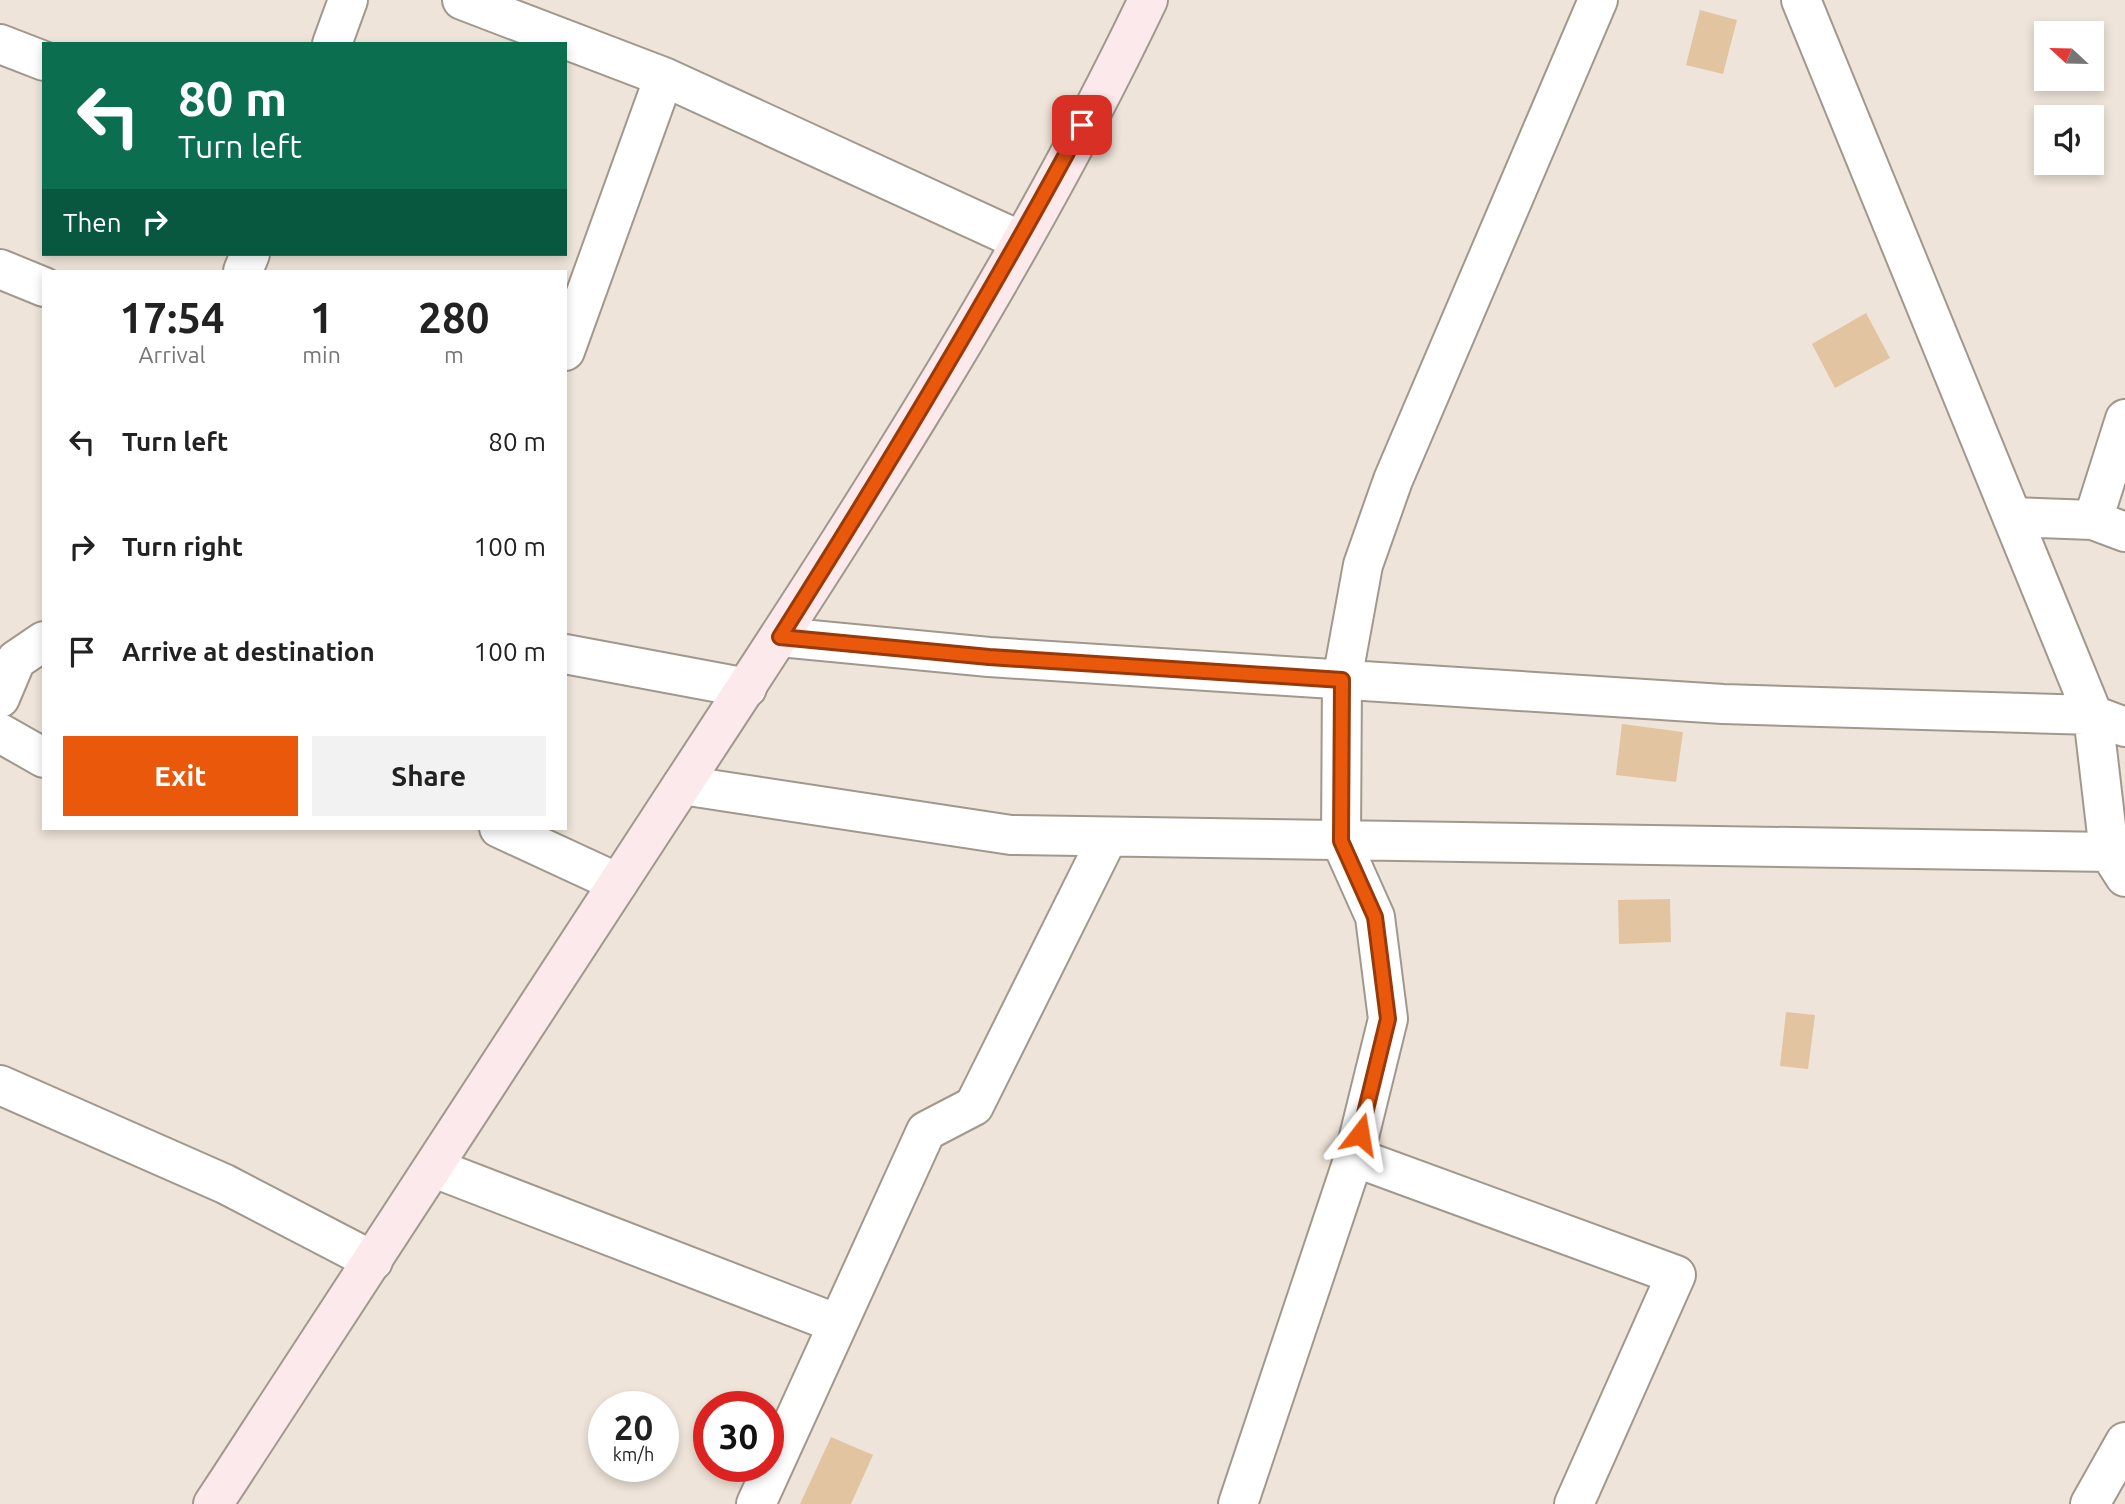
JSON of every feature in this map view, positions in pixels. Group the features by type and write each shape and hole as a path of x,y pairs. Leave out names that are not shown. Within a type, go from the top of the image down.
{"main road":[{"path":"213,1504 747,688 882,475 1021,241 1148,0"}],"street":[{"path":"333,42 348,0"},
{"path":"462,0 664,77 1021,241"},
{"path":"1238,1504 1354,1157 1388,1019 1375,917 1341,841 1342,680 1363,565 1393,480 1598,0"},
{"path":"682,785 1011,835 1341,841 2117,865 2109,721 2012,517 1801,0"},
{"path":"0,44 42,60"},
{"path":"567,345 664,77"},
{"path":"0,269 42,286"},
{"path":"2012,517 2109,526 2125,419"},
{"path":"780,637 989,657 1342,680 1723,704 2109,721"},
{"path":"0,698 16,660 42,642"},
{"path":"567,654 747,688"},
{"path":"0,733 42,757"},
{"path":"503,830 618,883"},
{"path":"756,1504 926,1131 974,1106 1108,837"},
{"path":"0,1085 225,1184 373,1261"},
{"path":"1354,1157 1676,1275 1574,1504"},
{"path":"434,1168 838,1324"},
{"path":"2090,1504 2125,1442"}],"building":[{"path":"1700,10 1737,20 1723,74 1686,65"},
{"path":"1866,313 1890,358 1835,388 1812,344"},
{"path":"1622,724 1683,732 1676,782 1616,775"},
{"path":"1670,899 1671,942 1619,944 1618,900"},
{"path":"1786,1012 1815,1015 1808,1069 1780,1066"},
{"path":"831,1437 873,1455 851,1504 800,1504"}],"route":[{"path":"1082,125 1021,241 882,475 780,637 989,657 1342,680 1341,841 1375,917 1388,1019 1360,1134"}]}
